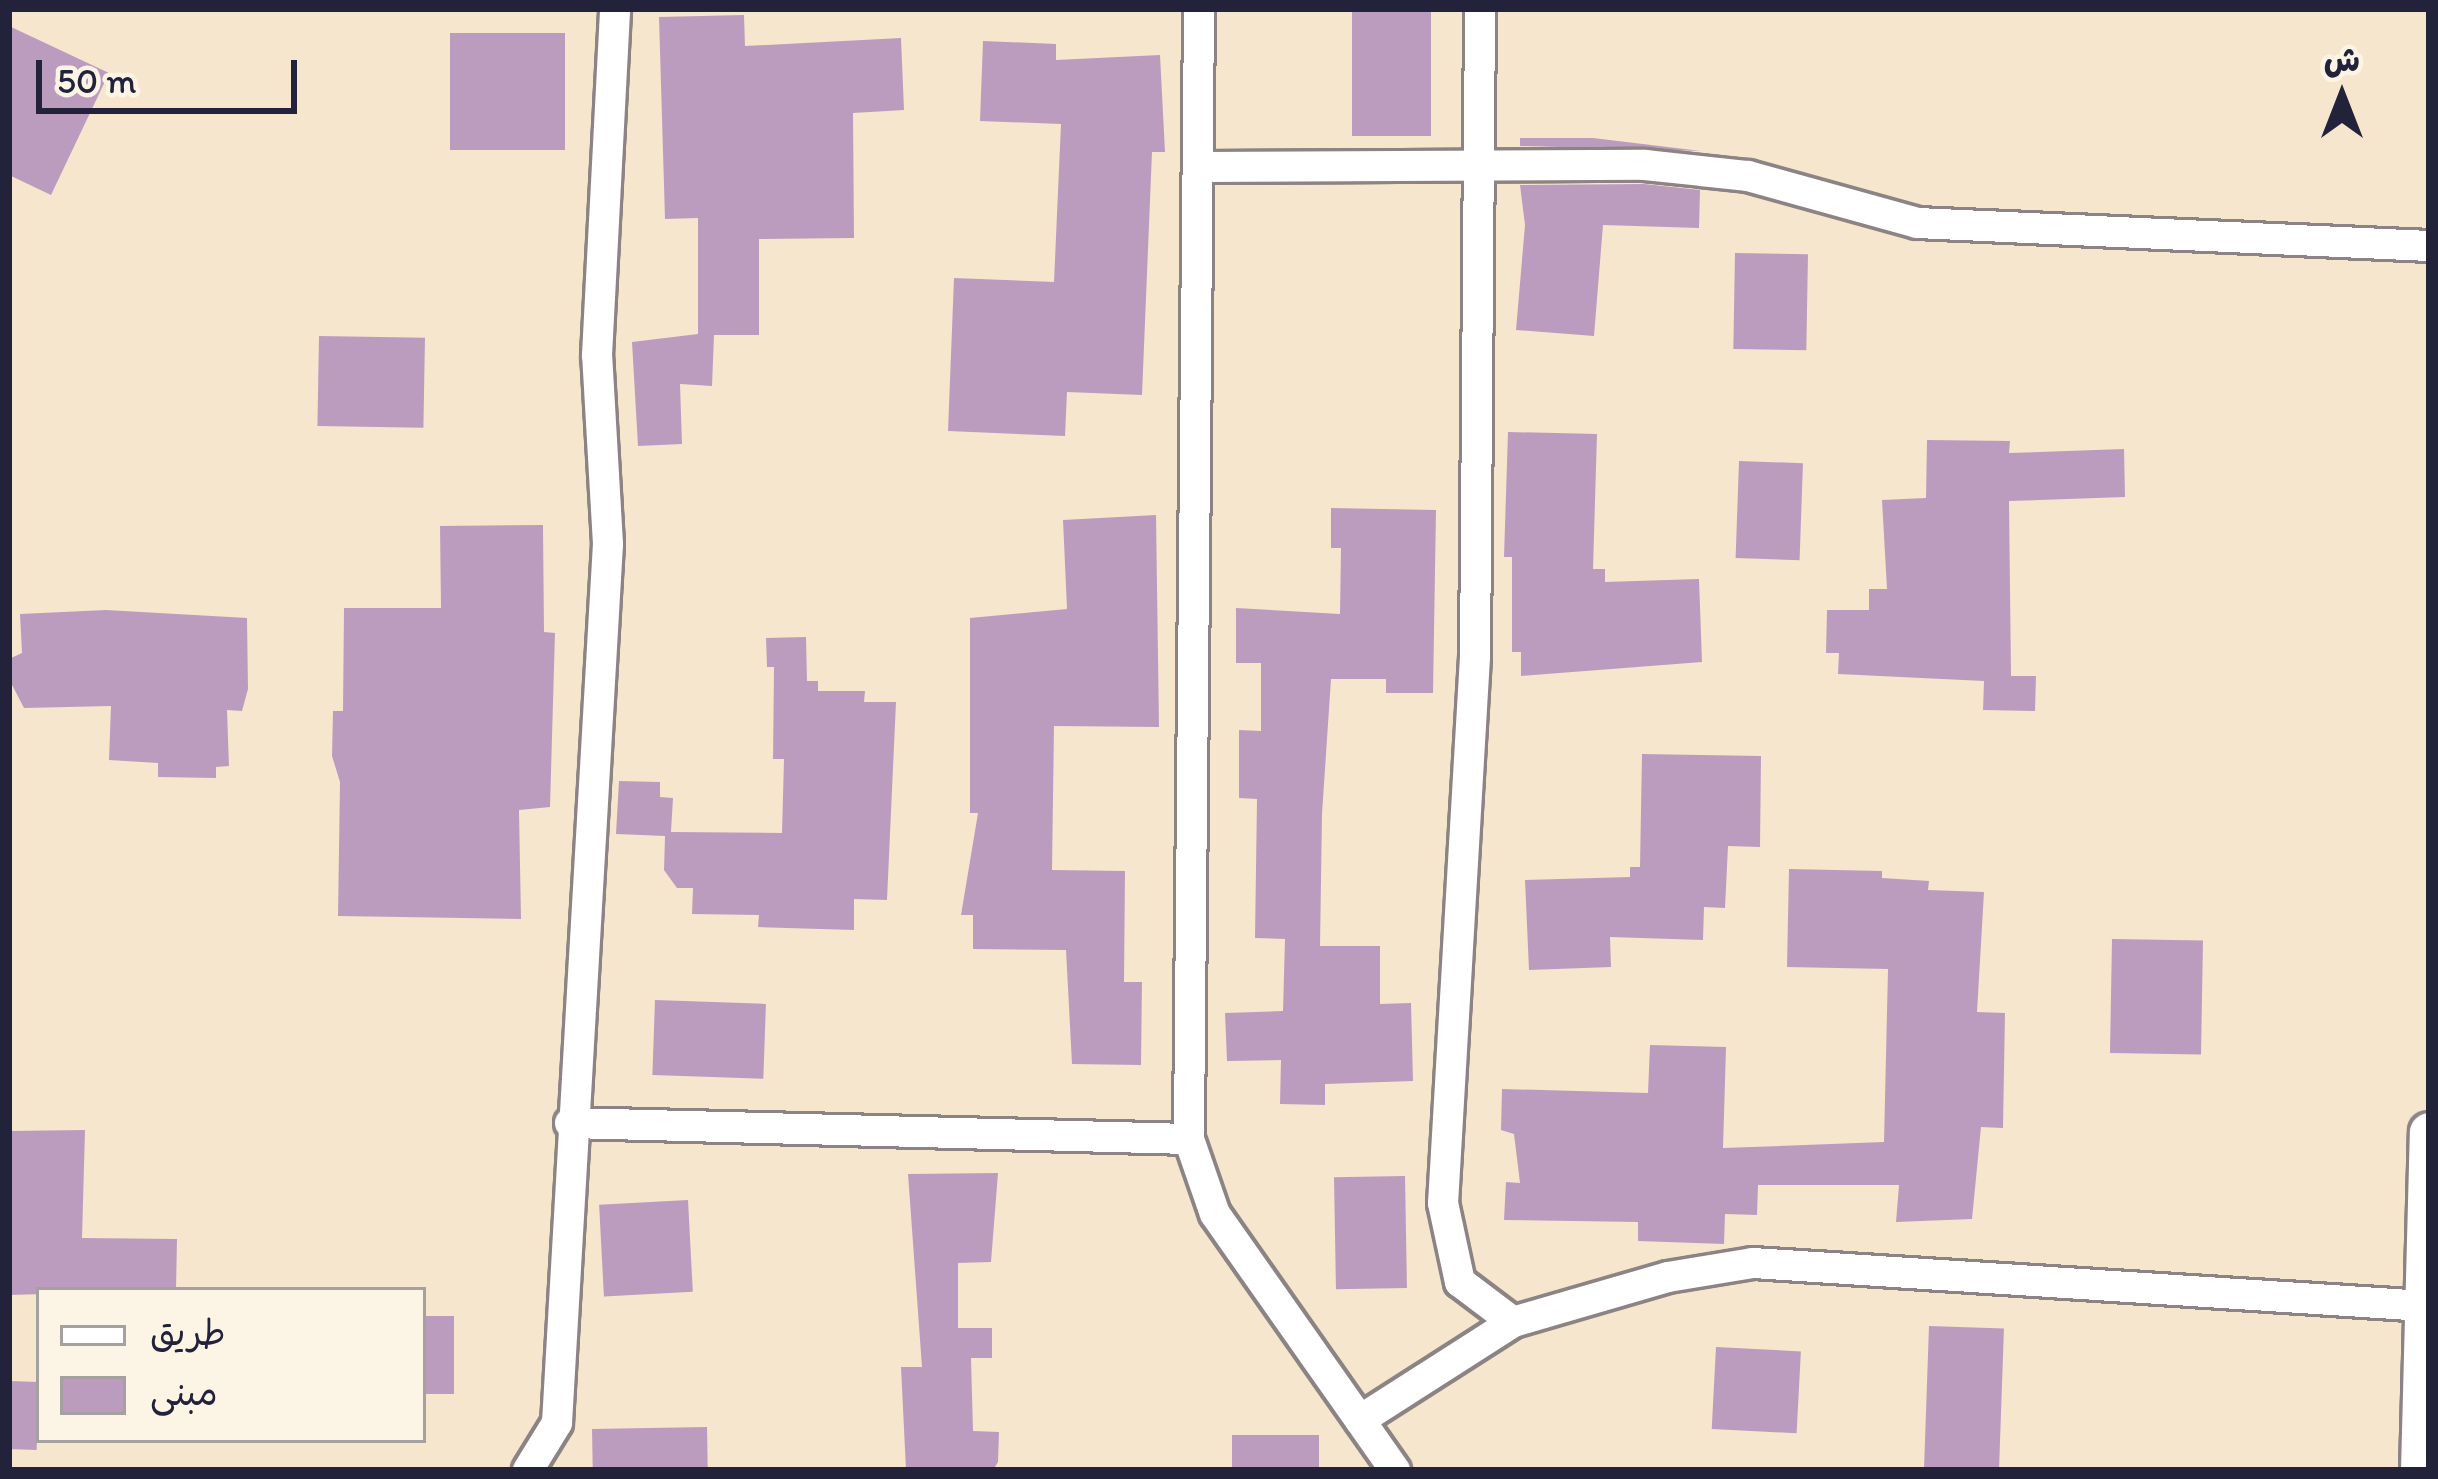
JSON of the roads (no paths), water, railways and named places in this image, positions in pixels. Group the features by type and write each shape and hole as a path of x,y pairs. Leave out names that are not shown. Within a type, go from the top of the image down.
{"street":[{"path":"528,1470 557,1423 570,1123 608,544 598,355 614,9"},
{"path":"1199,9 1203,166 1189,1139 1215,1214 1395,1470"},
{"path":"1480,9 1474,168 1475,657 1443,1203 1460,1282 1513,1322"},
{"path":"1203,166 1645,165 1748,176 1917,224 2429,246"},
{"path":"570,1123 1189,1139"},
{"path":"2420,1470 2429,1132"},
{"path":"1360,1420 1513,1322 1668,1277 1754,1263 2425,1306"}]}
